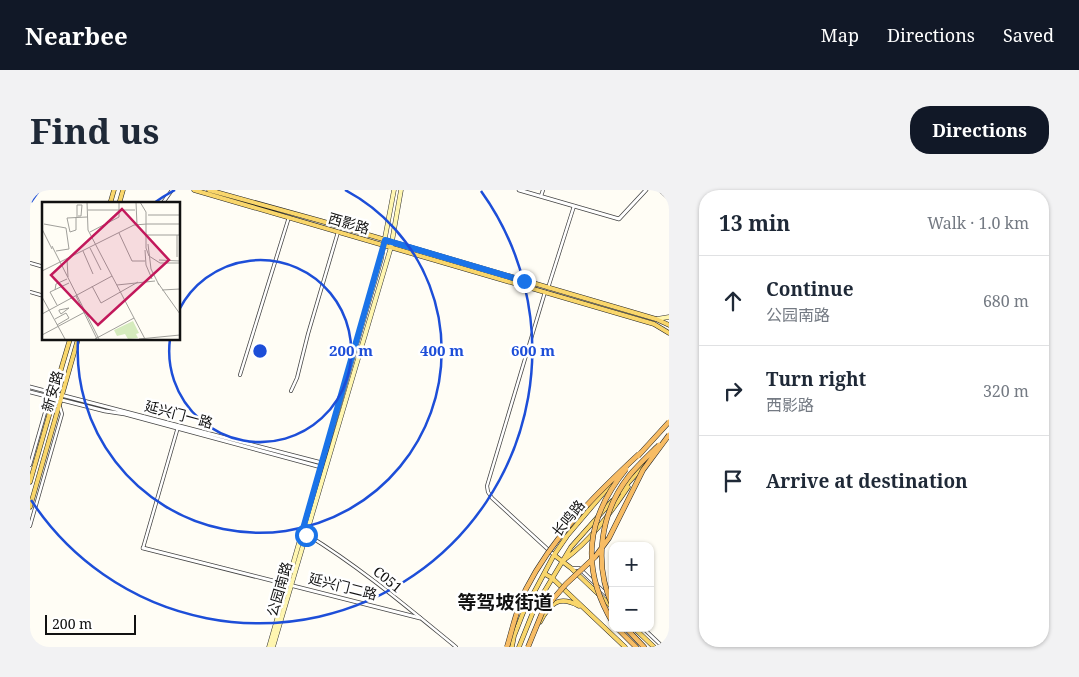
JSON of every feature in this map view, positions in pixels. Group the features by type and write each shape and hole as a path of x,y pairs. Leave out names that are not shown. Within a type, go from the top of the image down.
{"highway":[{"path":"507,647 526,590 546,555 570,524 669,421"},
{"path":"609,595 604,580 601,560 608,515 630,476 669,436"},
{"path":"529,647 542,613 566,584 595,557 608,538 643,470 669,436"},
{"path":"609,616 596,588 592,560 592,541 605,497 639,454"},
{"path":"621,632 636,647"},
{"path":"630,632 644,647"}],"main road":[{"name":"西影路","path":"194,190 338,232 385,243 392,242 656,319 669,325"},
{"name":"西影路","path":"209,190 385,243 391,247 654,324 669,333"},
{"name":"公园南路","path":"274,647 322,465 385,243 394,190"},
{"name":"公园南路","path":"304,533 391,247 401,190"},
{"path":"656,319 669,317"},
{"name":"新安路","path":"30,482 70,340"},
{"name":"新安路","path":"30,507 78,340"},
{"name":"长鸣路","path":"512,647 523,613 554,555 628,464 669,421"},
{"path":"519,647 530,618 562,561 576,551 610,514 636,474 669,436"},
{"path":"554,555 609,603"},
{"path":"545,574 552,578 625,647"},
{"name":"公园南路","path":"269,647 290,585"},
{"path":"529,647 537,628 553,604 559,600 565,600 584,608"},
{"path":"638,632 655,647"}],"street":[{"path":"163,202 172,190"},
{"path":"520,190 619,219 646,190"},
{"path":"541,196 543,190"},
{"path":"660,190 669,198"},
{"path":"548,288 574,206"},
{"path":"240,375 289,217"},
{"path":"291,391 297,378 338,232"},
{"path":"545,292 488,477 487,486 492,498 554,555"},
{"name":"延兴门一路","path":"30,387 54,392 62,398"},
{"name":"延兴门一路","path":"30,392 62,398 104,411 178,427 322,465"},
{"path":"30,465 46,409 53,403"},
{"path":"30,526 62,414 59,406"},
{"path":"143,548 178,427"},
{"name":"C051","path":"304,533 364,573 456,647"},
{"name":"延兴门二路","path":"143,548 420,618"},
{"path":"571,568 578,568 609,596"},
{"path":"647,632 663,647"}],"district":[{"name":"等驾坡街道","path":"505,602"}],"route":[{"path":"306,535 302,532 385,240 524,281"}]}
